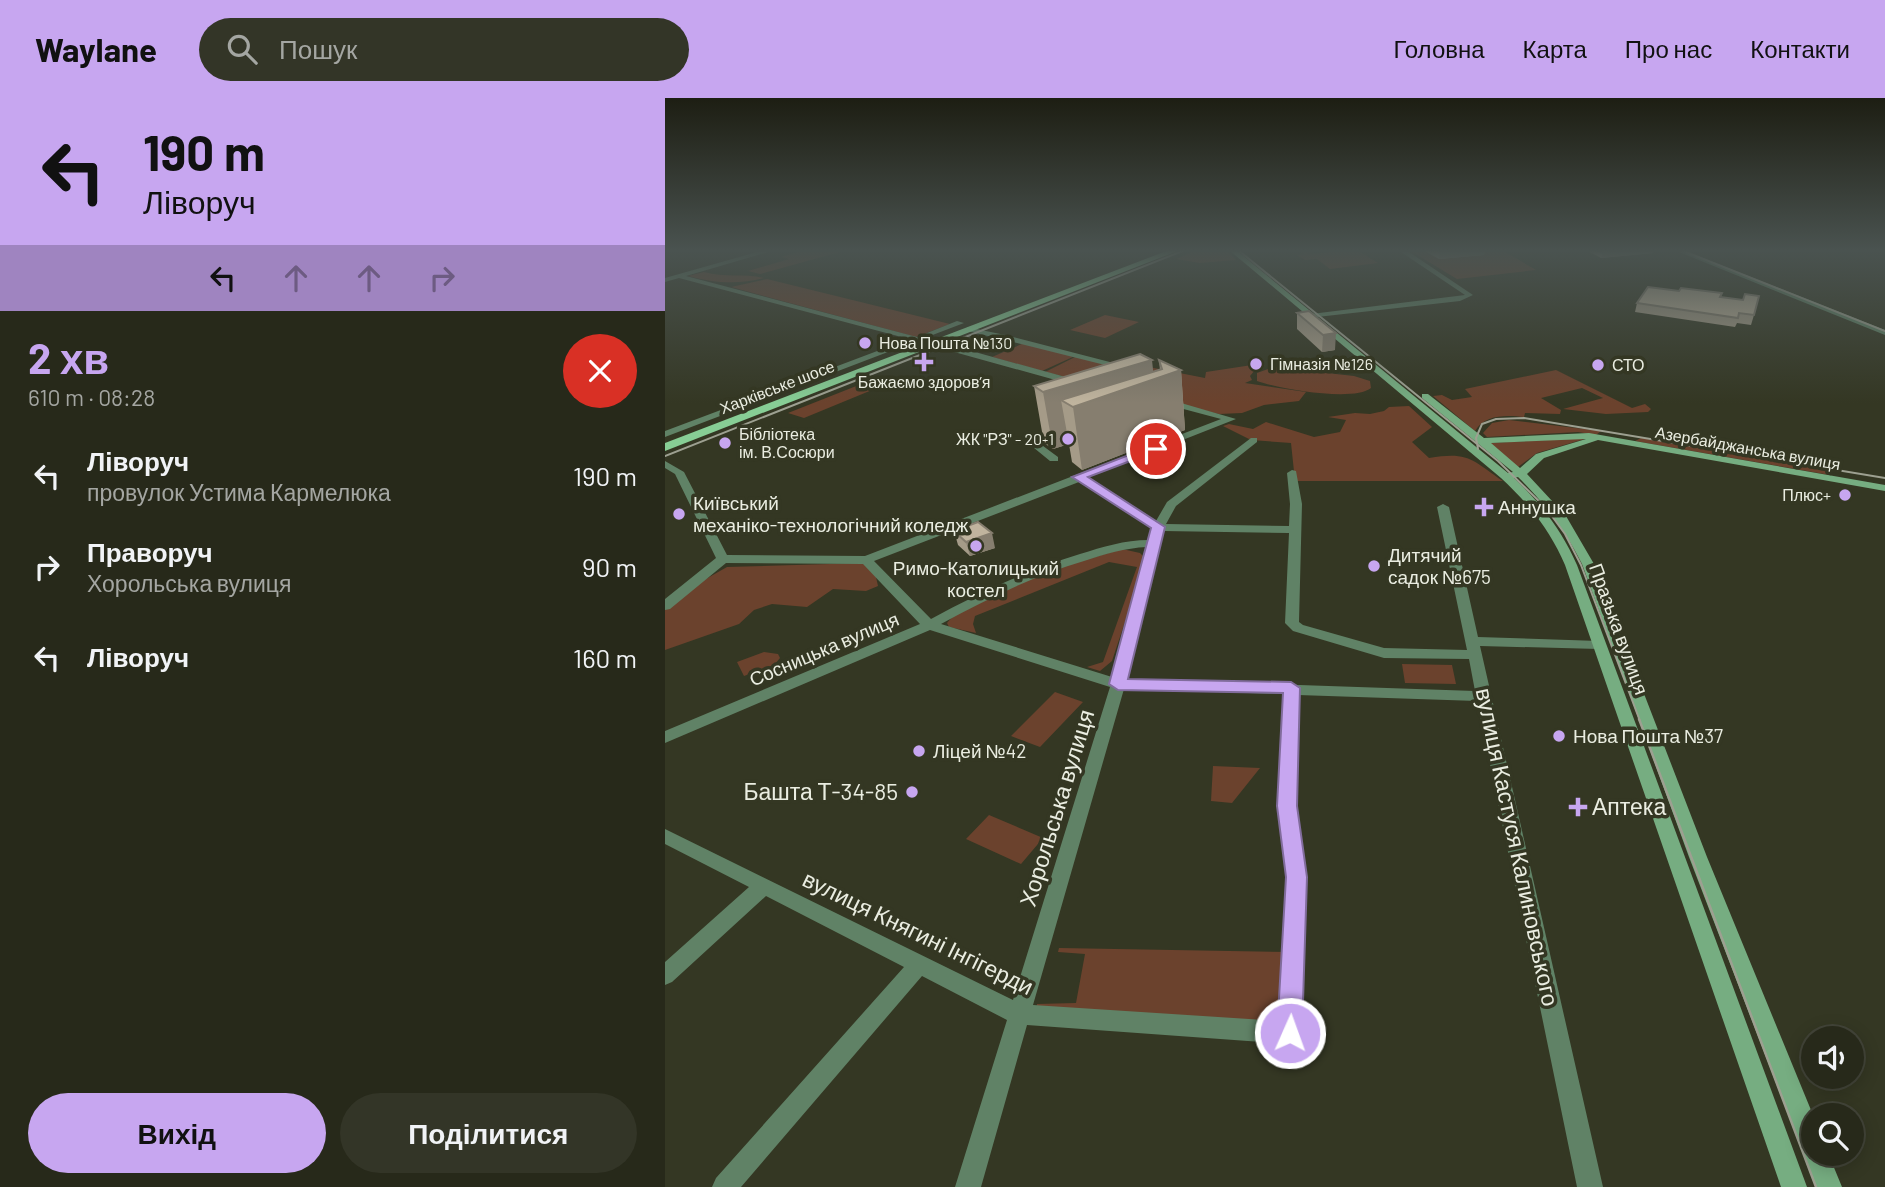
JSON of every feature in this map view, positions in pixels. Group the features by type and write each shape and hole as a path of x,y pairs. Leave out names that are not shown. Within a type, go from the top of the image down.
{"main road":[{"name":"Харківське шосе","path":"665,447 965,326 1037,301"}],"street":[{"path":"772,301 917,339"},
{"name":"Празька вулиця","path":"1293,301 1480,441 1513,475 1556,533 1571,565 1794,1187"},
{"name":"Празька вулиця","path":"1304,301 1559,514 1588,564 1698,857 1801,1115"},
{"path":"1311,316 1443,301"},
{"path":"1809,301 1885,330"},
{"path":"1812,301 1885,330"},
{"path":"965,326 1141,370"},
{"name":"Харківське шосе","path":"665,434 917,339 965,326"},
{"path":"967,353 1005,337"},
{"path":"950,348 1091,387"},
{"path":"665,606 723,559 866,560 1231,419 1153,398"},
{"path":"1053,459 1033,443 1035,440 1077,425"},
{"name":"Азербайджанська вулиця","path":"1480,441 1582,436 1885,488"},
{"name":"Азербайджанська вулиця","path":"1513,475 1540,456 1606,439"},
{"name":"Хорольська вулиця","path":"968,1187 1118,684 1157,535 1171,504 1254,440"},
{"path":"665,464 679,472 723,559"},
{"path":"1292,472 1295,530 1293,623 1298,628 1384,653 1599,645"},
{"path":"1079,478 1157,535"},
{"name":"вулиця Кастуся Калиновського","path":"1443,507 1590,1187"},
{"name":"Сосницька вулиця","path":"665,737 929,625 989,593 1044,569 1157,535 1295,530"},
{"path":"866,560 929,625 1118,684 1485,696"},
{"name":"вулиця Княгині Інгігерди","path":"665,836 1019,1014 1290,1033 1296,877 1287,806 1291,688"},
{"path":"665,975 764,886"},
{"path":"725,1187 919,965"},
{"path":"1821,1166 1829,1187"}],"shaded area":[{"path":"782,301 856,301 950,324 916,337"},
{"path":"1105,315 1139,322 1105,338 1070,330"},
{"path":"1024,343 1075,356 1042,371 992,357"},
{"path":"1077,356 1141,371 1149,367 1205,378 1206,372 1252,365 1255,370 1250,376 1252,380 1245,383 1306,392 1299,401 1264,405 1242,413 1219,414 1045,372"},
{"path":"1294,361 1352,365 1347,373 1287,365"},
{"path":"1273,367 1354,376 1370,381 1371,388 1362,392 1333,394 1257,381 1257,373"},
{"path":"1556,370 1632,408 1645,404 1651,409 1648,412 1606,414 1563,409 1603,398 1582,388 1541,398 1561,410 1560,414 1525,413 1524,417 1497,417 1484,421 1475,431 1433,396 1442,395 1452,400 1472,397 1465,389"},
{"path":"874,379 889,383 804,418 788,413"},
{"path":"1409,406 1432,427 1412,442 1429,458 1453,456 1469,459 1503,481 1295,481 1291,443 1251,440 1223,426 1229,424 1253,429 1266,422 1314,437 1340,432 1346,420 1328,417 1370,414 1389,407"},
{"path":"1509,420 1601,431 1596,435 1578,432 1487,437 1483,433 1492,423"},
{"path":"1588,438 1537,453 1518,467 1490,443"},
{"path":"1641,438 1829,470 1830,475 1635,441"},
{"path":"1122,549 1140,553 1145,558 1144,564 1112,661 1100,671 1087,667 1103,662 1137,567 1109,562 975,616 973,624 976,633 949,627 947,623 961,611 1004,588"},
{"path":"863,563 876,577 878,586 866,591 833,589 807,607 772,604 754,610 739,624 665,650 665,609 690,588 727,567"},
{"path":"764,652 778,654 780,658 774,665 744,676 737,662"},
{"path":"1402,664 1452,665 1456,684 1405,683"},
{"path":"1055,692 1083,702 1040,747 1011,736"},
{"path":"1213,766 1260,768 1232,803 1211,801"},
{"path":"989,815 1043,838 1021,864 966,839"},
{"path":"1059,948 1290,952 1285,1025 1036,1011 1037,1004 1076,1003 1085,954 1058,952"}],"building":[{"path":"1638,301 1758,301 1754,315 1739,313 1738,318 1637,303"},
{"path":"1309,311 1336,333 1323,335 1297,313"},
{"path":"1140,354 1152,360 1043,392 1034,386"},
{"path":"1159,360 1181,370 1073,407 1061,400 1162,369"},
{"path":"978,522 992,533 966,542 954,531"}],"tram line":[{"path":"665,456 1057,301"},
{"path":"1301,301 1477,444"},
{"path":"1809,301 1885,331"},
{"path":"1477,444 1476,438 1482,424 1496,419 1524,418 1885,478"},
{"path":"1477,444 1546,508 1565,534 1581,565 1640,721"},
{"path":"1477,444 1478,449"},
{"path":"1639,719 1816,1187"}],"place":[{"name":"Нова Пошта №130","path":"865,343"},
{"name":"Бажаємо здоровʼя","path":"924,362"},
{"name":"Гімназія №126","path":"1256,364"},
{"name":"СТО","path":"1598,365"},
{"name":"ЖК \"РЗ\" - 20-1","path":"1068,439"},
{"name":"Бібліотека ім. В.Сосюри","path":"725,443"},
{"name":"Плюс+","path":"1845,495"},
{"name":"Аннушка","path":"1484,507"},
{"name":"Київський механіко-технологічний коледж","path":"679,514"},
{"name":"Римо-Католицький костел","path":"976,546"},
{"name":"Дитячий садок №675","path":"1374,566"},
{"name":"Нова Пошта №37","path":"1559,736"},
{"name":"Ліцей №42","path":"919,751"},
{"name":"Башта Т-34-85","path":"912,792"},
{"name":"Аптека","path":"1578,807"}],"route":[{"path":"1156,449 1078,477 1158,527 1118,684 1291,688 1287,806 1296,877 1290,1033"}]}
